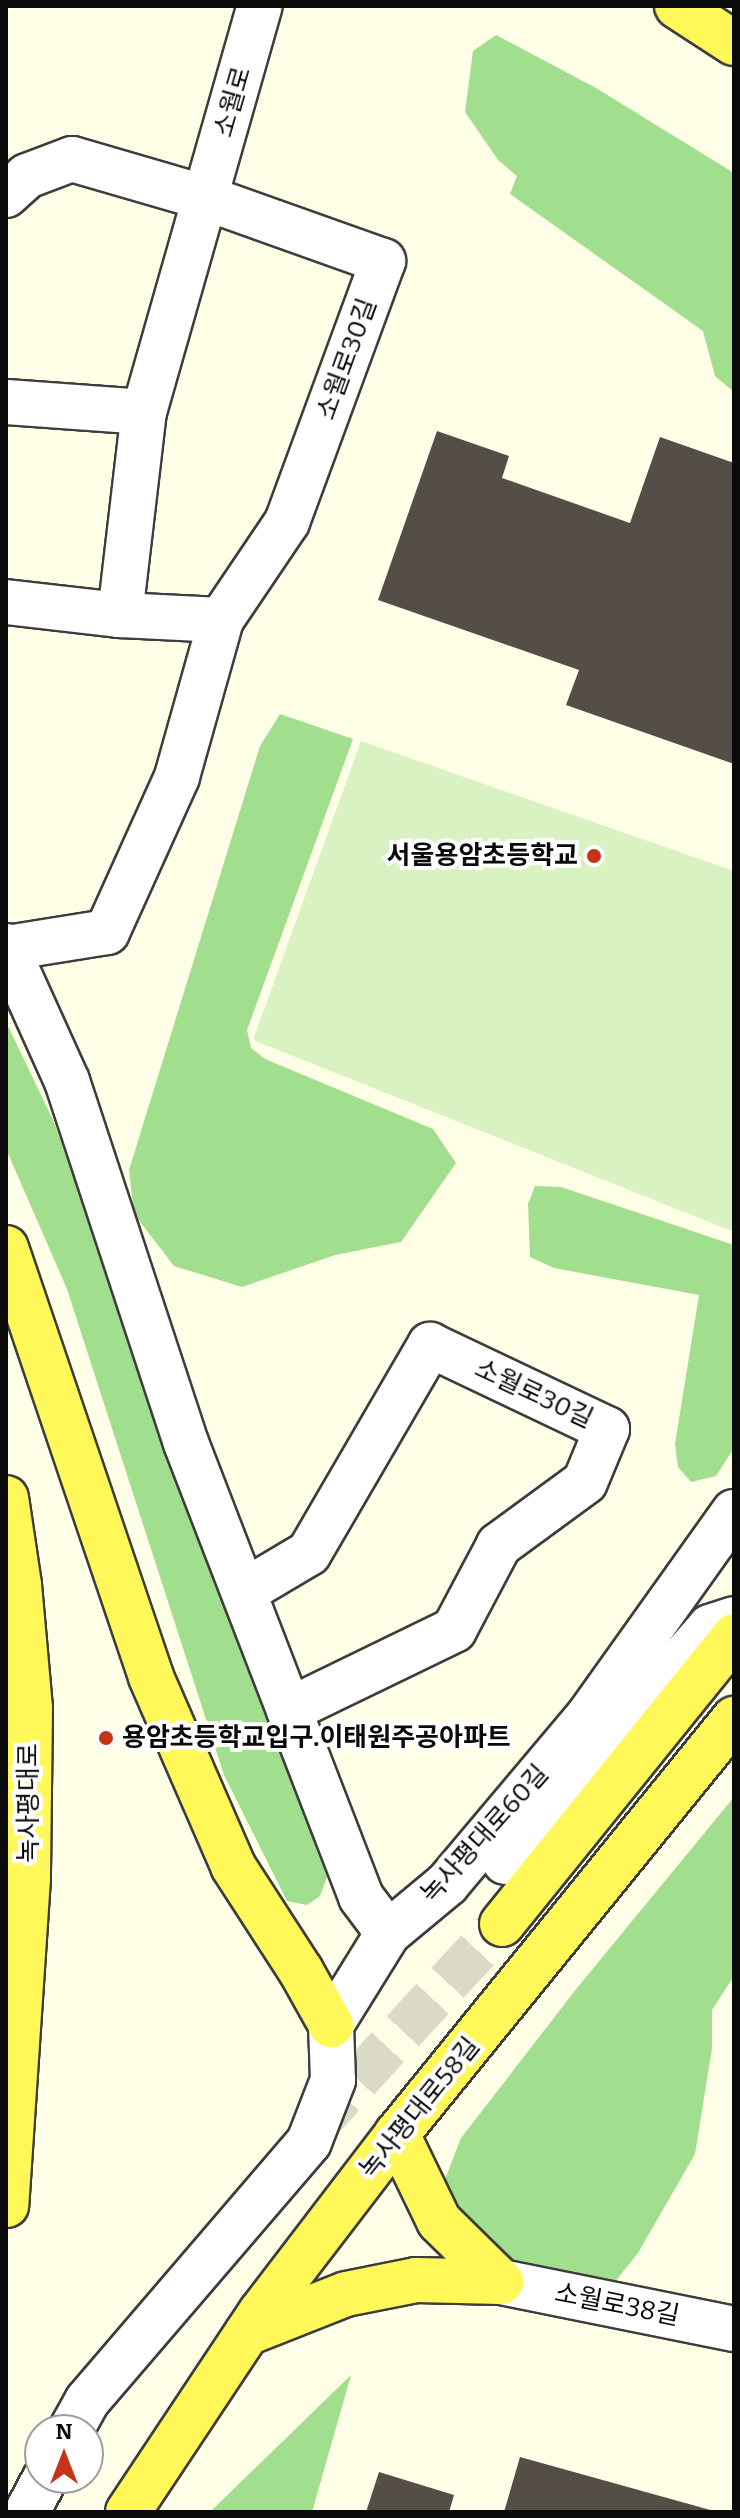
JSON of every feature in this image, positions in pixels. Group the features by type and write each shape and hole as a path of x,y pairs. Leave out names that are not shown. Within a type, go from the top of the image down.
{"main road":[{"path":"677,6 734,43"},
{"path":"6,1248 151,1677 233,1866 301,1971 331,2025"},
{"name":"녹사평대로","path":"6,1498 19,1585 30,1723 28,1878 6,2205"},
{"path":"502,1924 734,1636"},
{"name":"녹사평대로58길","path":"128,2512 247,2333 397,2134 734,1719"},
{"path":"397,2134 439,2221 501,2282"},
{"path":"247,2333 346,2294 402,2282 501,2282"}],"street":[{"name":"소월로","path":"206,198 260,6"},
{"name":"소월로30길","path":"6,195 27,176 72,159 206,198 383,261 287,522 221,620 177,777 107,932 6,947 67,1081 186,1443 361,1897 388,1933"},
{"path":"120,615 144,412 206,198"},
{"path":"6,402 144,412"},
{"path":"6,602 120,615 221,620"},
{"name":"소월로30길","path":"245,1591 309,1553 430,1345 607,1429 585,1482 499,1545 454,1630 289,1710"},
{"name":"녹사평대로60길","path":"331,2025 388,1933 447,1884 587,1718 734,1512"},
{"path":"388,1933 464,1909 710,1627 734,1619"},
{"path":"80,2414 87,2401 309,2142 333,2080 331,2025"},
{"name":"소월로38길","path":"501,2282 734,2329"},
{"path":"27,2512 37,2494"}],"green space":[{"path":"496,35 596,88 734,173 734,392 715,376 703,331 510,194 517,176 498,160 465,112 473,51"},
{"path":"280,714 353,739 247,1030 251,1048 265,1059 433,1129 456,1163 401,1242 335,1255 242,1287 174,1266 134,1214 129,1170 260,746"},
{"path":"361,741 734,871 734,1232 253,1040"},
{"path":"6,1022 54,1122 213,1575 327,1877 320,1896 307,1905 287,1901 224,1775 67,1289 6,1149"},
{"path":"535,1186 561,1187 734,1245 734,1448 716,1476 691,1482 678,1467 675,1444 699,1295 554,1268 530,1257 528,1204"},
{"path":"734,1797 734,1976 712,2010 712,2048 695,2154 638,2253 610,2288 512,2264 460,2233 442,2187 461,2138 577,1988"},
{"path":"351,2375 312,2512 210,2512"}],"building":[{"path":"437,431 509,456 502,478 630,523 660,437 734,463 734,764 566,705 579,670 378,600"},
{"path":"520,2457 714,2511 714,2512 504,2512"},
{"path":"379,2472 454,2495 449,2512 366,2512"}],"tunnel":[{"path":"313,2128 502,1924"}],"place":[{"name":"서울용암초등학교","path":"594,856"},
{"name":"용암초등학교입구.이태원주공아파트","path":"106,1738"}]}
